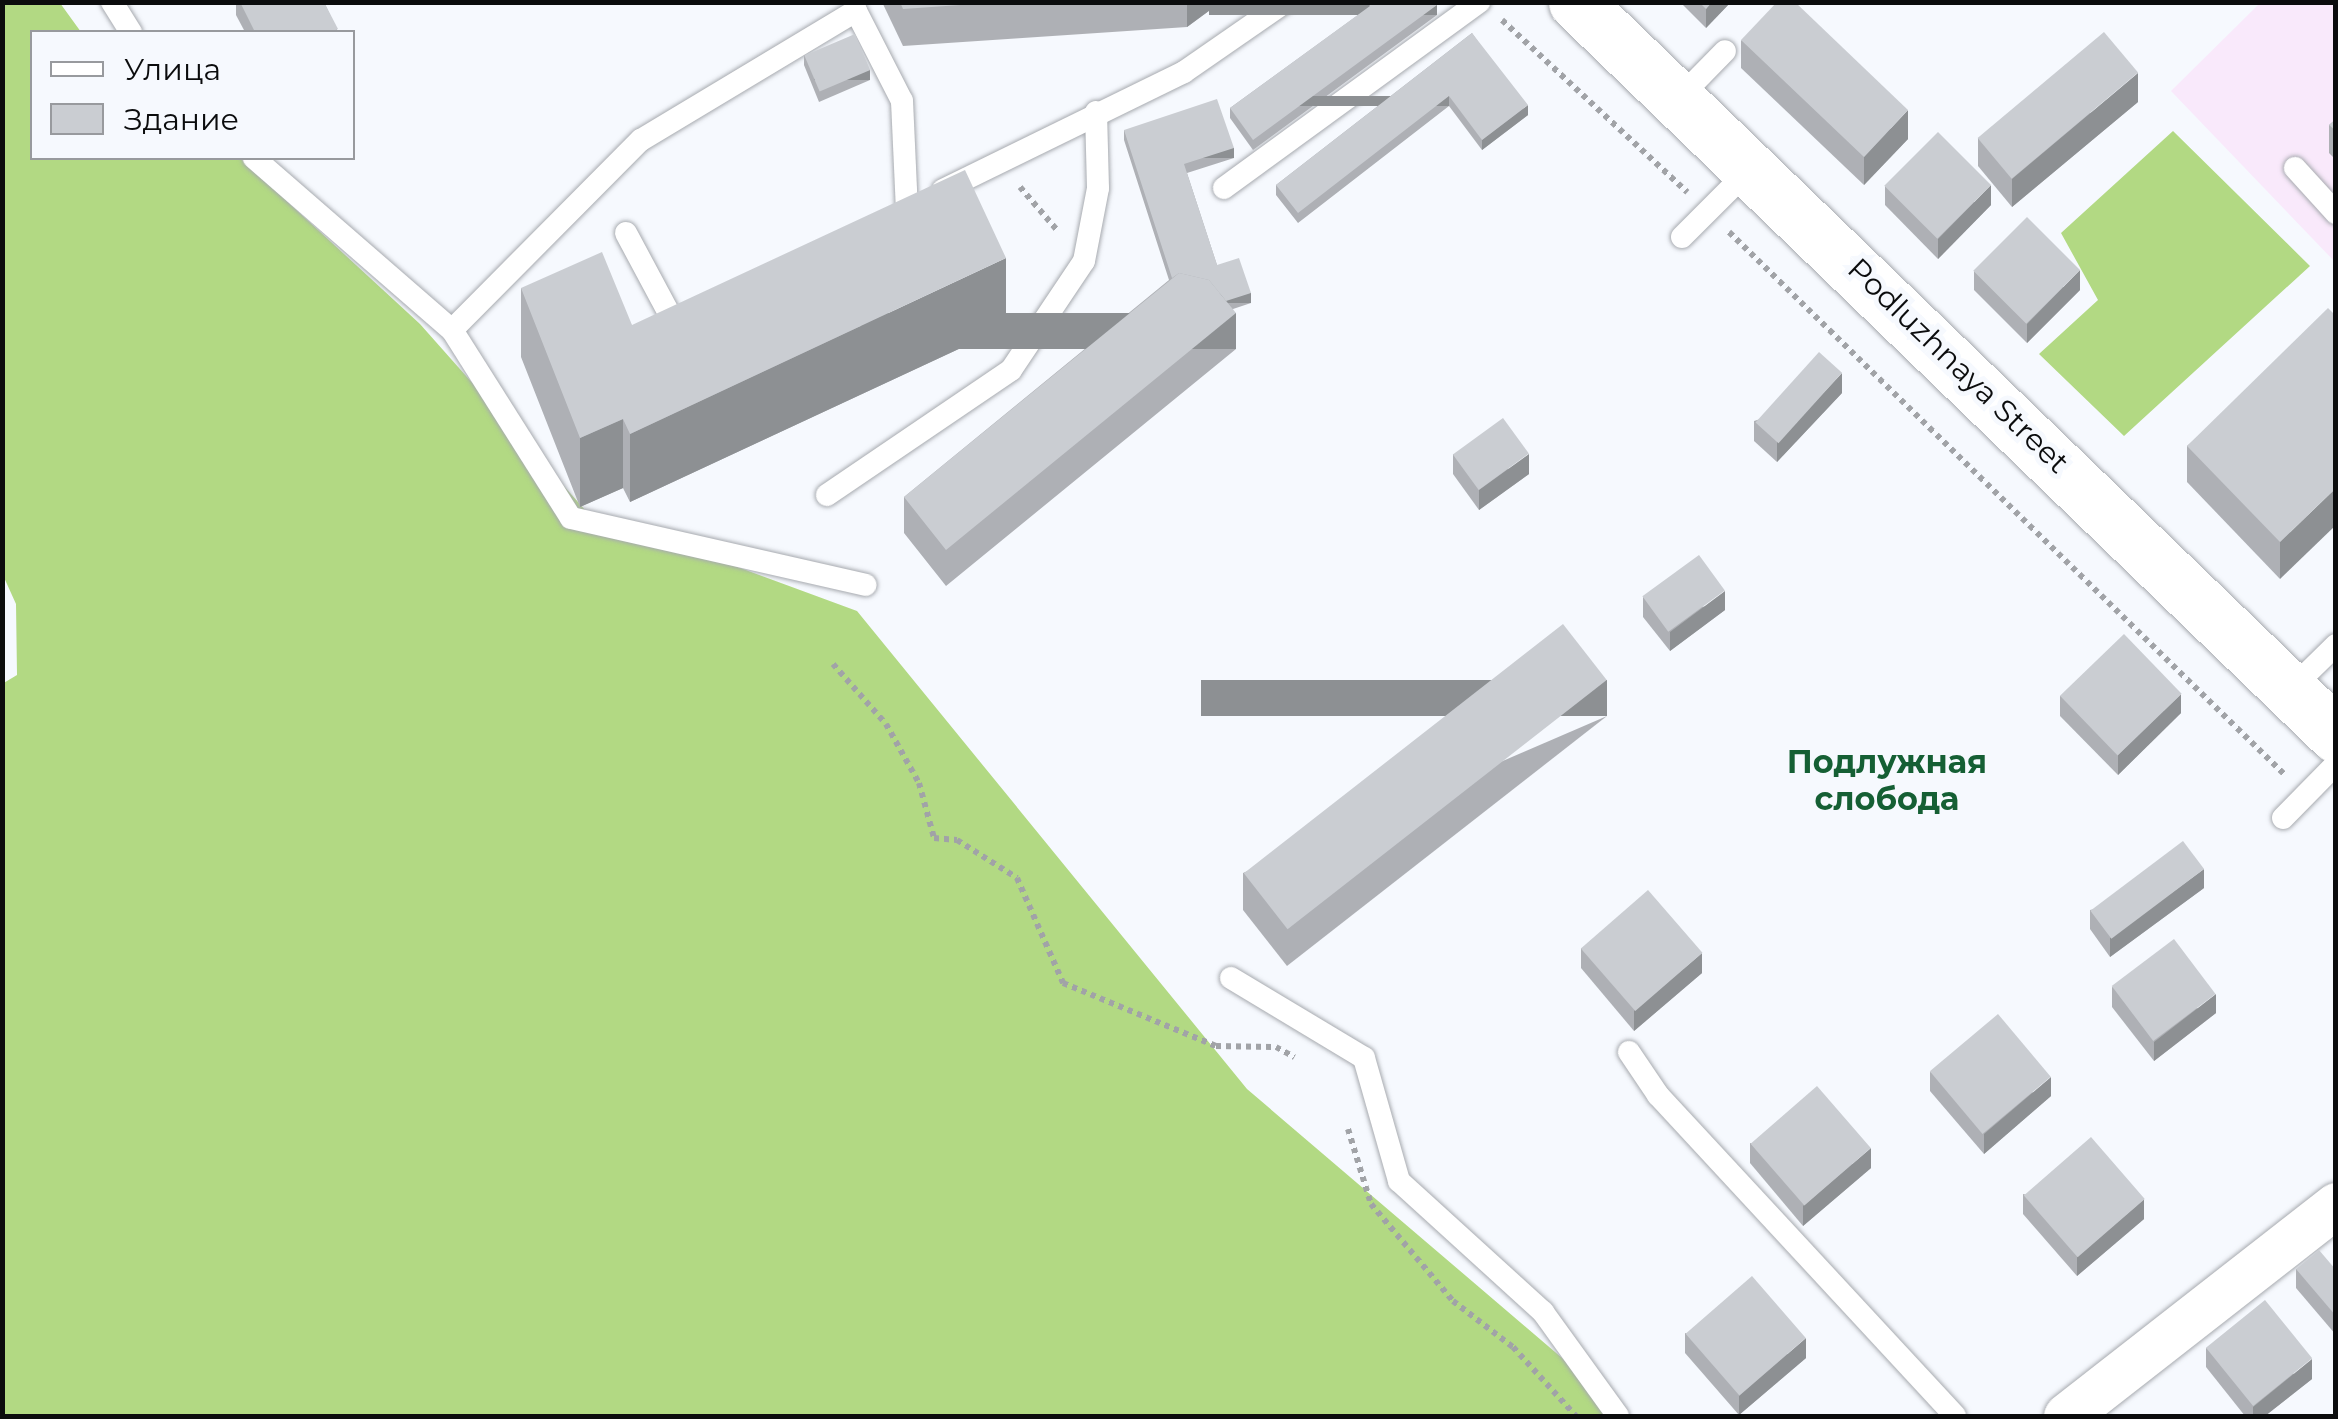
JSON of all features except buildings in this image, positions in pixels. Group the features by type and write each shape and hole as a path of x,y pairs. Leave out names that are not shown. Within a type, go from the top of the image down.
{"street":[{"name":"Podluzhnaya Street","path":"1576,2 2336,734"},
{"path":"2066,1416 2336,1205"}],"lane":[{"path":"112,2 131,30"},
{"path":"452,330 641,140 856,11 902,102 898,216 996,159 1184,72 1285,2"},
{"path":"1224,188 1488,9"},
{"path":"1678,100 1726,51"},
{"path":"827,495 1011,370 1084,261 1098,188 1096,112"},
{"path":"256,160 452,330 571,518 866,585"},
{"path":"2295,168 2336,213"},
{"path":"1682,237 1751,169"},
{"path":"626,233 677,328 712,310"},
{"path":"2291,689 2336,645"},
{"path":"2283,818 2336,764"},
{"path":"1230,978 1364,1058 1399,1182 1542,1312 1618,1416"},
{"path":"1629,1052 1658,1094 1954,1416"}],"path":[{"path":"1488,9 1708,212 2305,795"},
{"path":"996,159 1084,261"},
{"path":"833,664 886,724 919,783 934,838 958,840 1017,878 1063,982 1216,1046 1276,1047 1305,1062"},
{"path":"1344,1114 1370,1204 1415,1249 1453,1302 1513,1347 1576,1416"}],"shaded area":[{"path":"2260,3 2335,3 2335,262 2171,91"}],"green space":[{"path":"3,2 60,3 80,30 30,30 30,160 242,160 420,324 586,511 857,611 1247,1089 1630,1416 3,1416 2,684 17,675 16,604 2,573"},
{"path":"2173,131 2310,266 2124,436 2039,354 2098,300 2061,233"}],"district":[{"name":"Подлужная слобода","path":"1887,782"}]}
